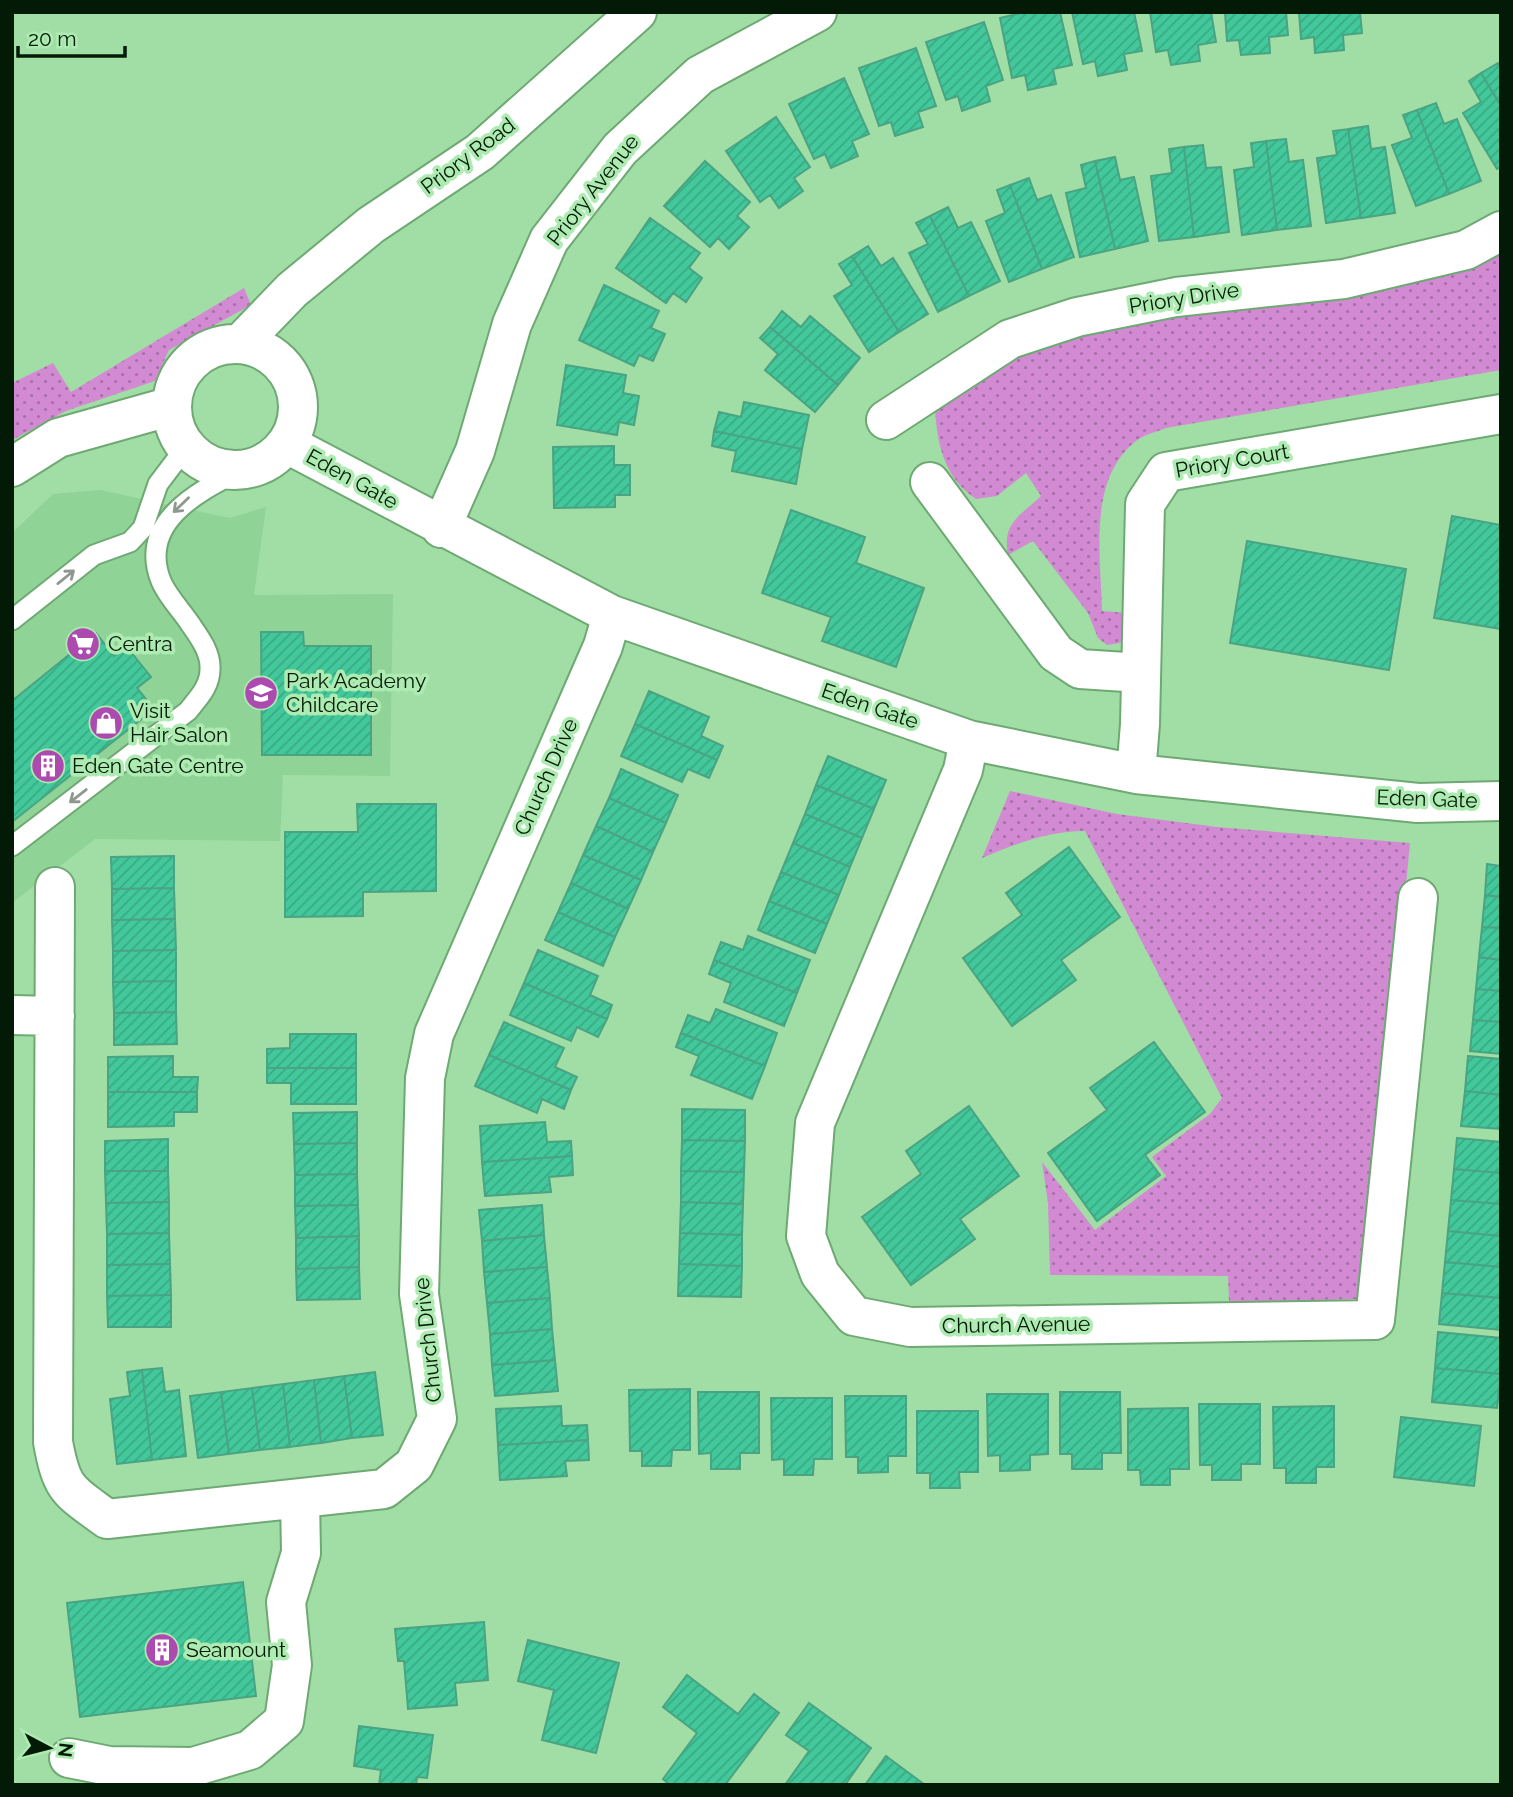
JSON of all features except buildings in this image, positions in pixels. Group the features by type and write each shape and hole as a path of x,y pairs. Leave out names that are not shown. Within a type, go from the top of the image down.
{"street":[{"name":"Priory Road","path":"240,344 292,290 371,225 480,152 637,12"},
{"name":"Priory Avenue","path":"441,528 475,451 512,324 550,240 620,149 700,75 817,12"},
{"name":"Priory Drive","path":"886,420 1010,339 1077,317 1188,295 1344,279 1466,250 1501,231"},
{"path":"289,375 276,359 260,349 240,344 219,346 201,354 186,368 176,386 172,406 175,427 186,447 201,461 219,469 239,471 266,462 287,444 298,410 289,375 292,290"},
{"path":"12,467 58,438 172,406"},
{"name":"Priory Court","path":"1136,774 1145,505 1166,472 1501,414"},
{"name":"Eden Gate","path":"287,444 441,528 612,615 969,740 1136,774 1418,803 1501,801"},
{"path":"930,482 1056,653 1080,669 1141,673"},
{"name":"Church Drive","path":"55,887 53,1441 59,1474 65,1488 107,1519 384,1489 414,1465 437,1419 419,1293 425,1078 434,1034 603,646 612,615"},
{"name":"Church Avenue","path":"969,740 962,770 815,1123 806,1236 820,1274 854,1316 910,1326 1375,1320 1418,898"},
{"path":"12,1015 55,1016"},
{"path":"69,1758 109,1766 193,1767 250,1750 284,1721 292,1665 286,1602 301,1553 300,1498"}],"lane":[{"path":"12,620 93,555 130,542 143,528 158,484 186,447"},
{"path":"12,846 188,711 207,687 211,667 204,643 162,583 155,562 160,534 173,513 194,493 239,471"}],"shaded area":[{"path":"1501,245 1501,370 1166,428 1139,439 1120,457 1103,497 1099,543 1102,611 1128,613 1128,628 1120,643 1107,645 1098,638 1088,613 1033,541 1008,555 1010,528 1019,515 1041,496 1026,473 997,496 976,499 956,480 944,457 937,431 935,403 963,377 1079,329"},
{"path":"244,288 251,305 169,350 155,381 66,411 12,440 12,383 53,363 71,392"},
{"name":"Eden Gate Centre","path":"100,490 230,518 266,507 254,595 393,594 390,776 283,775 280,841 95,839 12,903 12,533 53,494"},
{"path":"1010,791 1117,814 1217,827 1410,843 1367,1291 1358,1299 1229,1302 1228,1276 1050,1275 1048,1203 1042,1162 1095,1230 1166,1176 1152,1157 1210,1114 1222,1098 1085,831 1045,836 982,858"}],"place":[{"name":"Centra","path":"83,644"},
{"name":"Park Academy Childcare","path":"261,693"},
{"name":"Visit Hair Salon","path":"106,723"},
{"name":"Eden Gate Centre","path":"48,766"},
{"name":"Seamount","path":"162,1650"}]}
